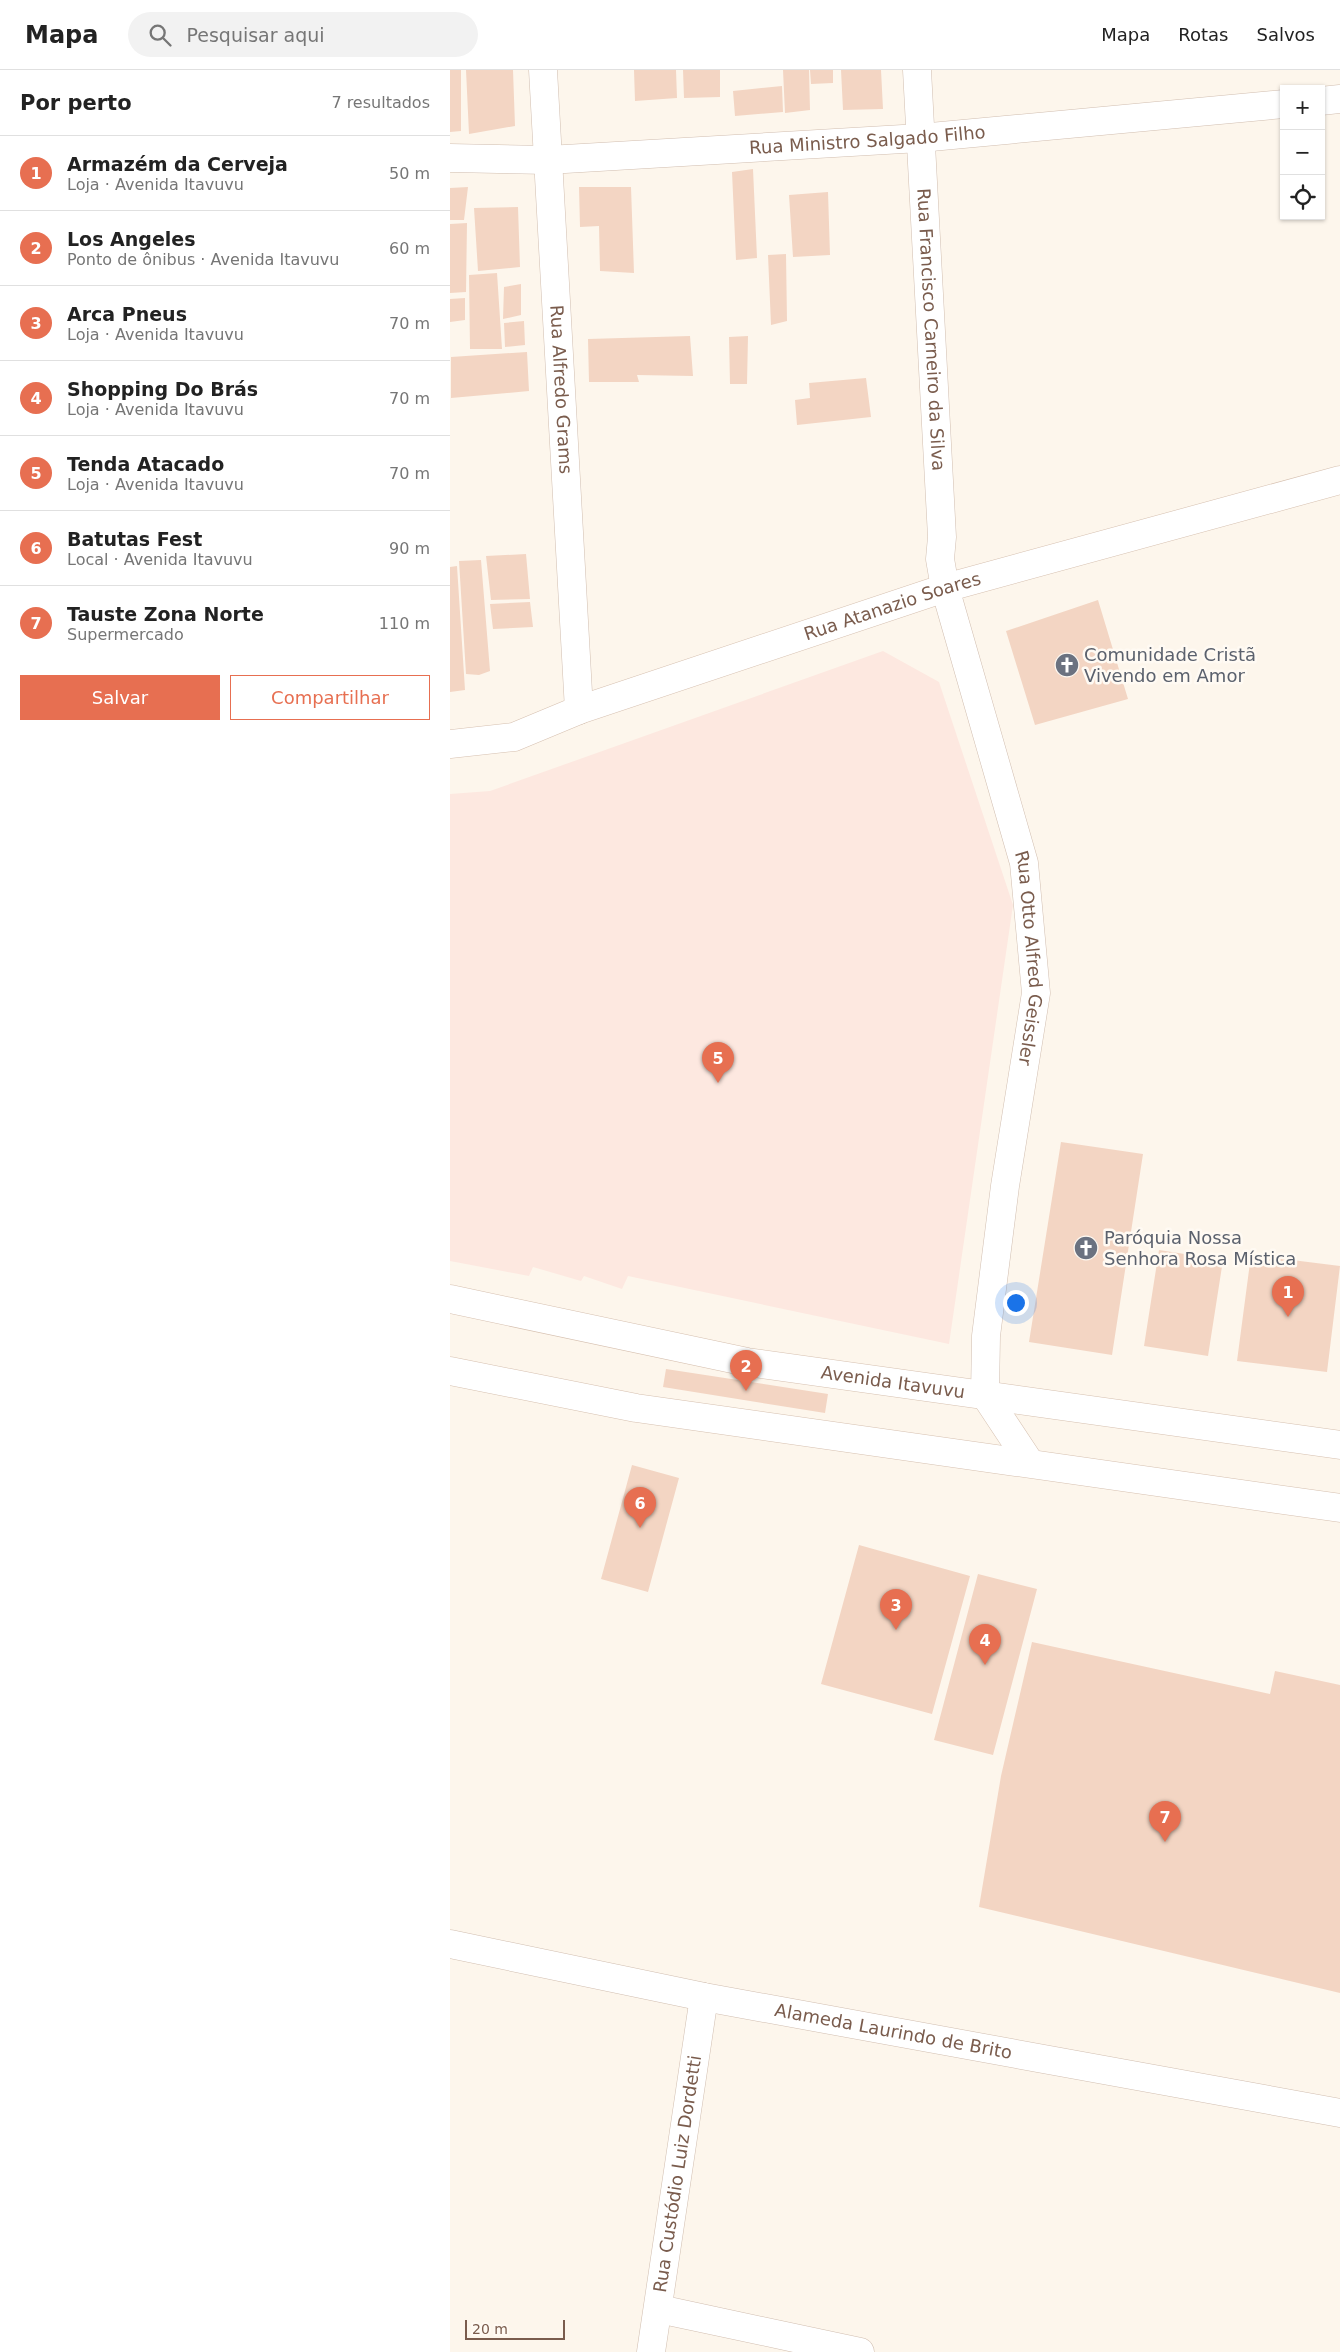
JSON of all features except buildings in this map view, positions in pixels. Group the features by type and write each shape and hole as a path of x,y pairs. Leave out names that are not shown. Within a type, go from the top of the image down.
{"street":[{"name":"Rua Alfredo Grams","path":"543,70 579,710"},
{"name":"Rua Francisco Carneiro da Silva","path":"917,70 942,538 940,559 944,588"},
{"path":"1325,101 1340,99"},
{"name":"Rua Ministro Salgado Filho","path":"450,158 548,160 920,138 1280,104"},
{"name":"Rua Atanazio Soares","path":"450,744 514,736 579,710 944,588 1340,480"},
{"name":"Rua Otto Alfred Geissler","path":"944,588 1024,863 1036,993 1005,1186 987,1326 984,1352 985,1395"},
{"name":"Avenida Itavuvu","path":"450,1299 747,1362 1340,1445"},
{"path":"450,1371 636,1408 1340,1508"},
{"path":"985,1395 1030,1463"},
{"name":"Alameda Laurindo de Brito","path":"450,1944 704,1997 1340,2113"},
{"name":"Rua Custódio Luiz Dordetti","path":"651,2352 704,1997"},
{"path":"658,2309 860,2352"}],"shaded area":[{"path":"883,651 939,682 1013,905 949,1344 628,1276 622,1289 584,1276 581,1281 533,1267 529,1276 450,1261 450,794 490,791"}],"place":[{"name":"Comunidade Cristã Vivendo em Amor","path":"1067,665"},
{"name":"Tenda Atacado","path":"718,1083"},
{"name":"Paróquia Nossa Senhora Rosa Mística","path":"1086,1248"},
{"name":"Armazém da Cerveja","path":"1288,1317"},
{"name":"Los Angeles","path":"746,1391"},
{"name":"Batutas Fest","path":"640,1528"},
{"name":"Arca Pneus","path":"896,1630"},
{"name":"Shopping Do Brás","path":"985,1665"},
{"name":"Tauste Zona Norte","path":"1165,1842"}]}
